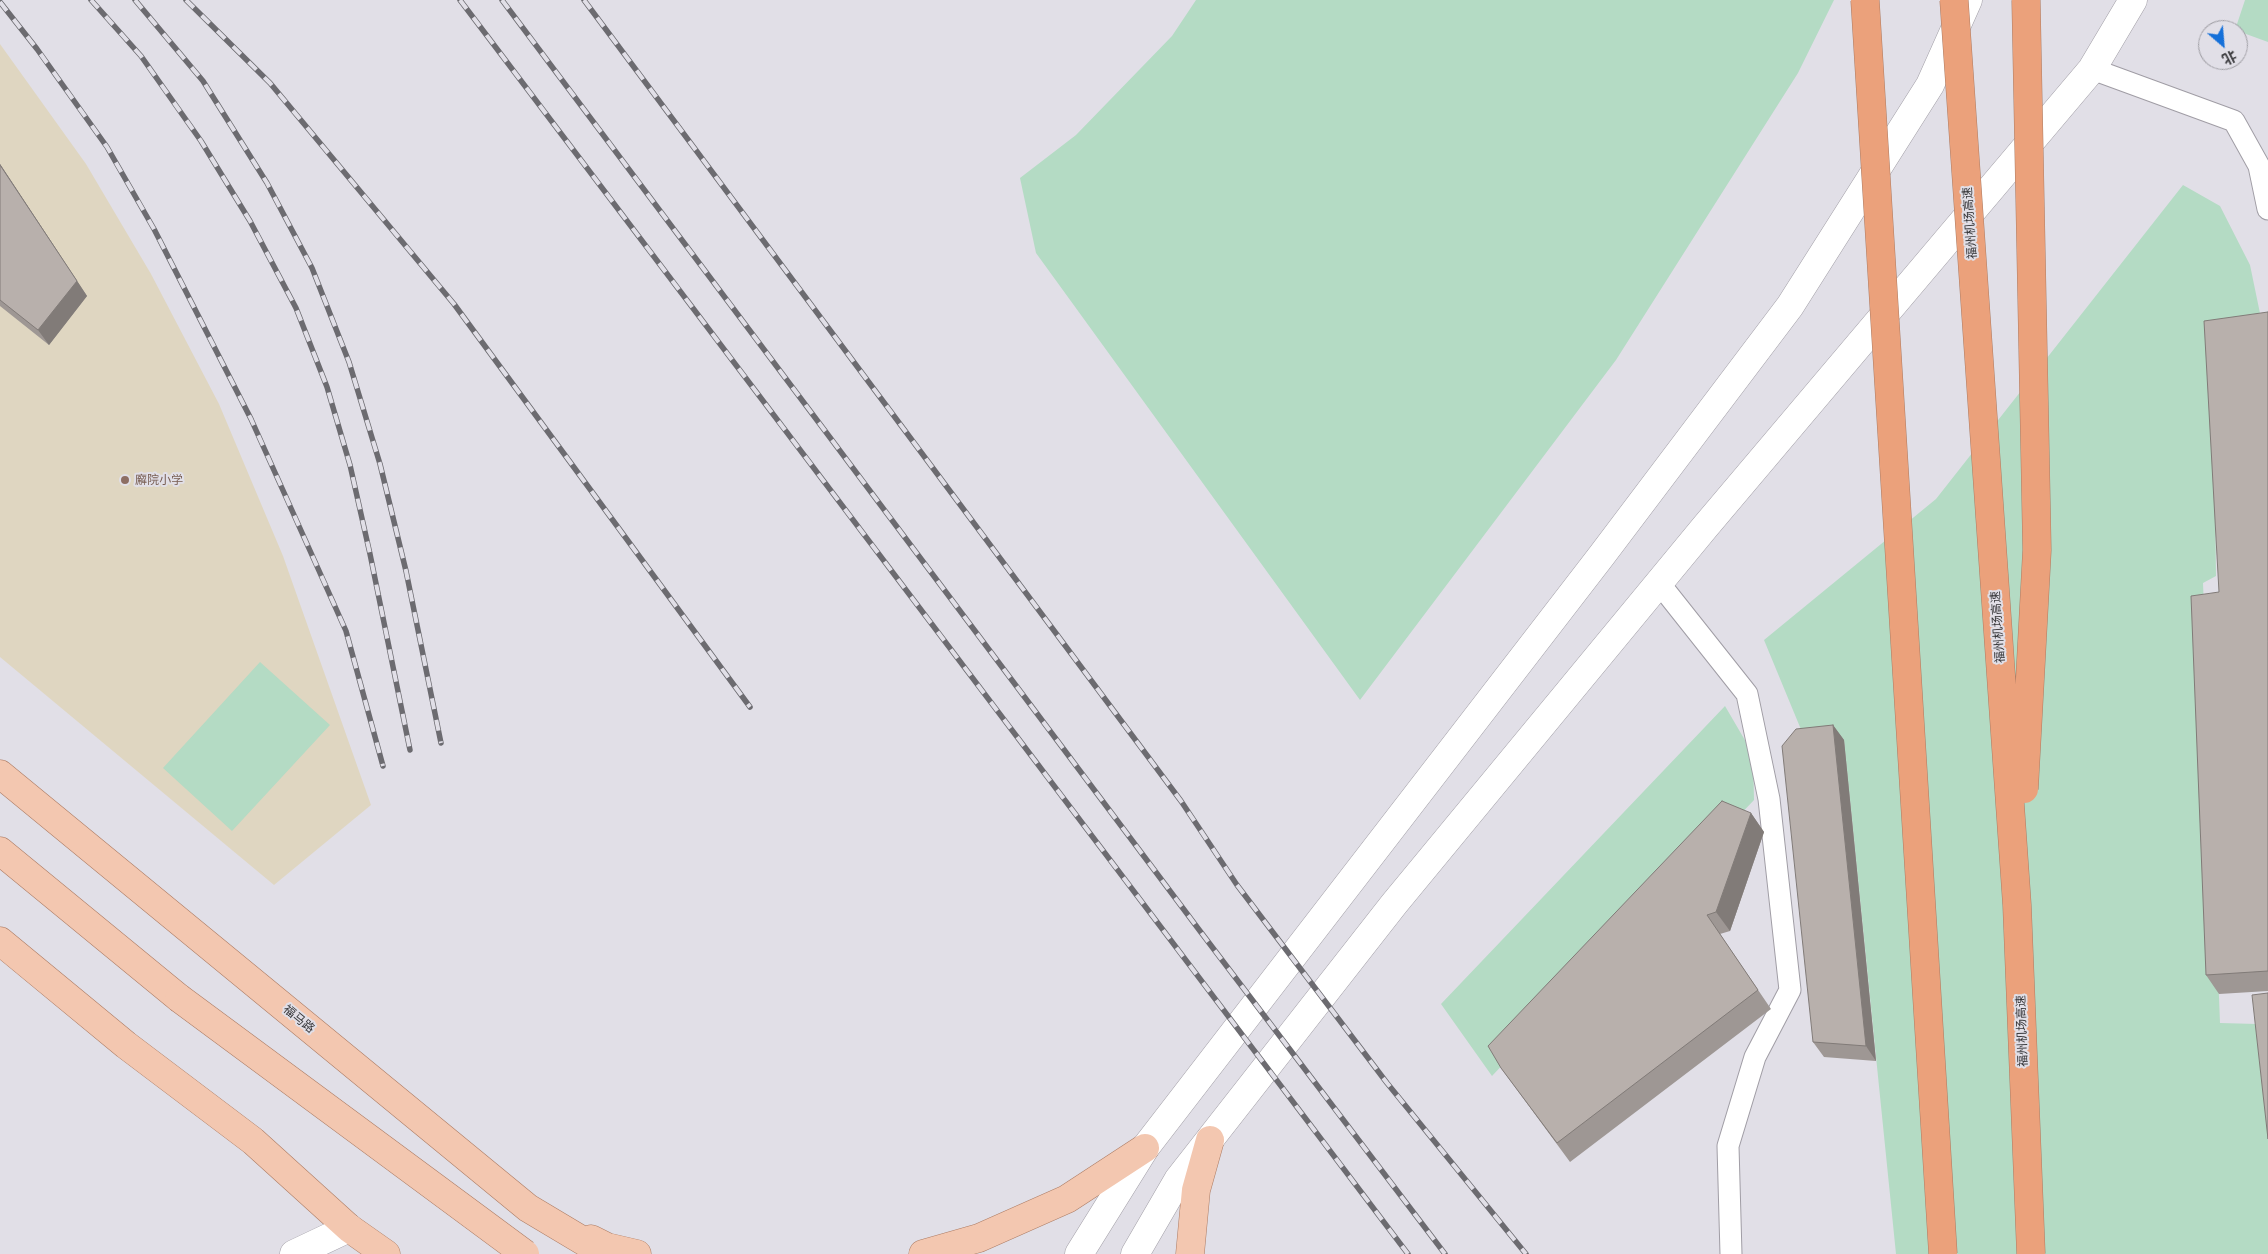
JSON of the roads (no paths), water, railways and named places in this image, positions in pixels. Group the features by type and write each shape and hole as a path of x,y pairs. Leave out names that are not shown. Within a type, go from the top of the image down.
{"highway":[{"path":"1865,0 1942,1254"},
{"name":"福州机场高速","path":"1954,0 2017,905 2031,1254"},
{"path":"2017,905 2037,550 2026,0"}],"main road":[{"path":"1079,1254 1145,1148 1602,556 1790,306 1930,85 1968,0"},
{"path":"1135,1254 1178,1180 1394,904 1659,583 2092,69 2133,0"},
{"name":"福马路","path":"0,774 528,1208 606,1254"},
{"path":"0,851 179,998 525,1254"},
{"path":"0,941 126,1045 253,1141 348,1228 386,1254"},
{"path":"1190,1254 1196,1190 1210,1140"},
{"path":"923,1254 978,1238 1067,1199 1145,1148"},
{"path":"528,1208 607,1247 636,1254"},
{"path":"294,1254 348,1228"}],"lane":[{"path":"2092,69 2234,121 2259,166 2268,209"},
{"path":"1659,583 1747,694 1769,799 1790,990 1756,1057 1728,1146 1731,1254"}],"railway":[{"path":"91,0 141,56 201,141 250,221 296,308 327,387 350,465 410,750"},
{"path":"135,0 203,81 267,183 312,268 349,362 380,464 406,571 441,743"},
{"path":"186,0 270,83 454,304 750,707"},
{"path":"460,0 1408,1254"},
{"path":"502,0 1200,931 1445,1254"},
{"path":"584,0 1181,801 1237,885 1387,1083 1526,1254"},
{"path":"0,2 37,49 107,147 154,229 251,419 346,631 383,766"}],"place":[{"name":"廨院小学","path":"125,480"}]}
